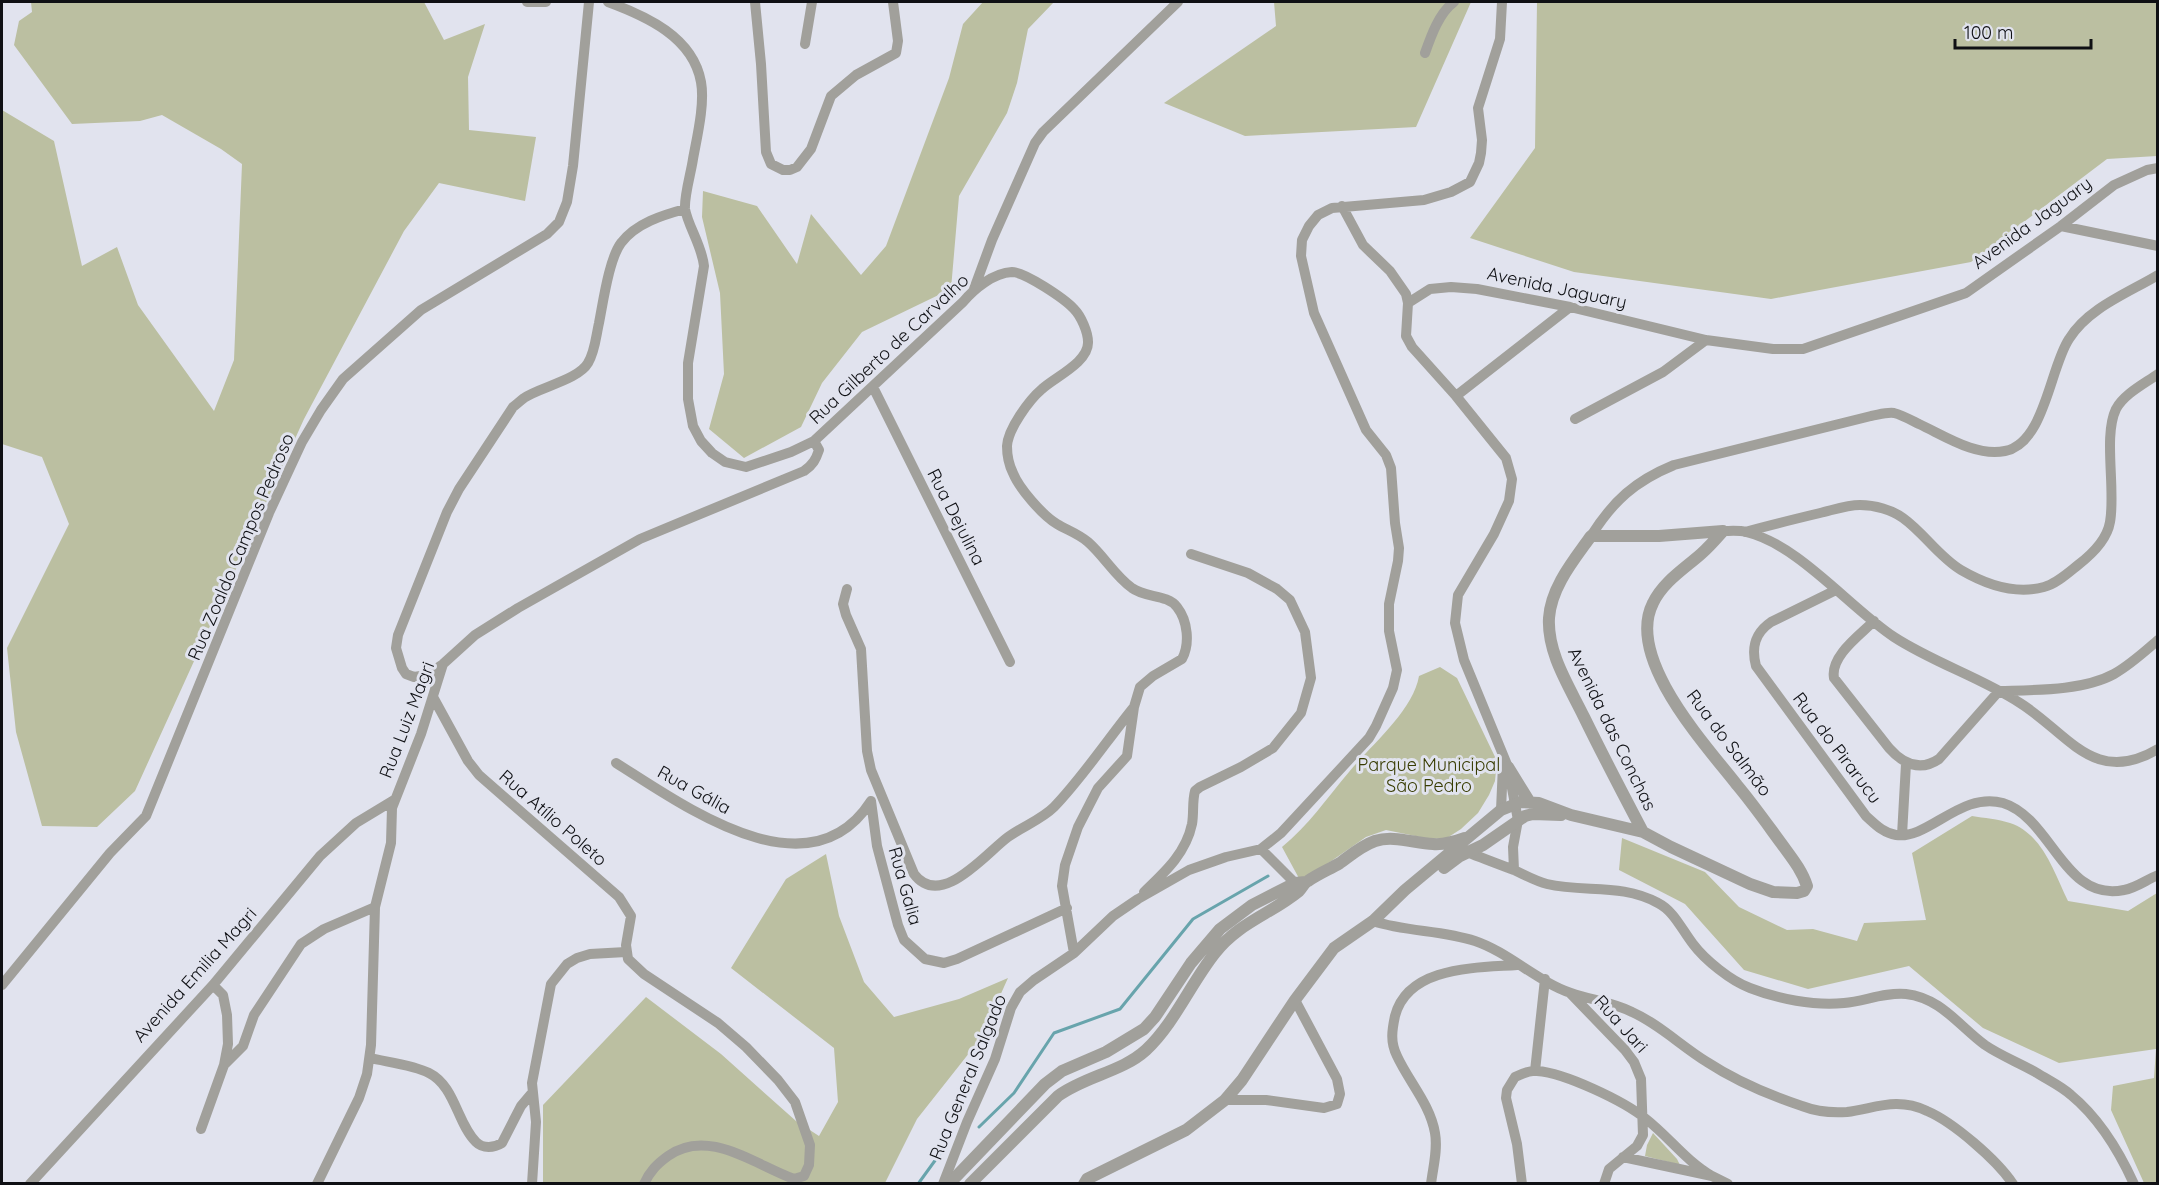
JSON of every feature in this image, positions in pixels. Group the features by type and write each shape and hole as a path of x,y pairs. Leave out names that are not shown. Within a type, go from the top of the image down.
{"street":[{"path":"527,2 546,2"},
{"name":"Rua Zoaldo Campos Pedroso","path":"2,985 110,853 146,816 269,513 302,442 343,379 420,310 547,234 559,222 567,202 573,166 589,2"},
{"name":"Rua Gilberto de Carvalho","path":"608,2 626,8 679,40 697,66 702,83 685,209 705,266 693,331 687,381 688,399 693,426 701,441 725,462 746,467 791,452 814,441 963,302 974,289 1002,274 1017,273 1075,310 1088,342 1082,358 1040,390 1011,431 1007,446 1016,480 1047,517 1089,543 1133,589 1173,603 1182,614 1186,650 1182,659 1140,687 1134,707 1127,756 1098,788 1078,826 1062,876 1074,953"},
{"path":"755,2 766,152 771,164 790,171 808,155 831,96 856,75 896,53 898,41 893,2"},
{"path":"805,44 812,2"},
{"path":"974,289 992,240 1035,143 1043,132 1178,2"},
{"path":"1425,53 1431,35 1447,7 1454,2"},
{"name":"Rua General Salgado","path":"943,1184 995,1059 1011,1008 1020,992 1074,953 1113,916 1138,899 1189,870 1226,856 1261,849 1281,833 1369,738 1377,726 1393,688 1397,670 1389,631 1389,604 1399,548 1391,468 1386,455 1366,430 1314,313 1301,256 1302,240 1309,226 1325,211 1342,206 1424,200 1451,192 1470,182 1481,153 1482,140 1478,108 1500,39 1502,2"},
{"name":"Avenida Jaguary","path":"1408,303 1430,289 1451,287 1477,289 1570,307 1706,340 1773,349 1803,349 1966,293 2061,226 2114,185 2147,170 2157,168"},
{"path":"1342,206 1363,245 1398,280 1406,294 1408,303 1406,336 1412,347 1456,396 1506,458 1512,479 1509,501 1494,534 1463,584 1455,609 1455,623 1464,660 1508,767 1529,801"},
{"path":"443,664 427,675 406,674 396,648 398,635 438,531 455,497 513,407 524,398 578,372 588,363 594,348 609,279 621,242 654,218 685,209"},
{"path":"2061,226 2157,246"},
{"path":"1591,536 1608,510 1631,489 1662,470 1674,465 1871,416 1894,413 1976,450 1995,452 2011,449 2026,438 2036,421 2061,355 2075,331 2091,314 2157,275"},
{"path":"1456,396 1570,307"},
{"path":"1575,419 1663,372 1706,340"},
{"path":"1745,532 1842,508 1860,505 1876,507 1891,511 1903,518 1958,568 1974,577 2002,588 2023,590 2053,584 2085,559 2098,546 2109,529 2112,512 2113,420 2122,401 2157,374"},
{"name":"Rua Dejulina","path":"873,387 1010,662"},
{"name":"Rua Luiz Magri","path":"316,1184 359,1098 370,1058 375,907 390,853 394,800 434,698 443,664 475,635 509,613 640,539 804,471 814,463 819,450 814,441"},
{"path":"1591,536 1659,536 1723,531 1745,532 1763,538 1793,554 1892,636 1924,655 1999,691 2030,709 2080,751 2100,761 2124,762 2142,758 2157,749"},
{"name":"Rua do Salmão","path":"1643,832 1750,884 1784,893 1797,893 1806,889 1800,870 1682,715 1663,682 1649,646 1649,613 1657,596 1663,587 1704,552 1723,531"},
{"name":"Avenida das Conchas","path":"1591,536 1568,568 1551,603 1549,618 1551,639 1562,672 1643,832"},
{"path":"1138,899 1179,855 1192,826 1195,791 1273,748 1301,713 1311,678 1305,632 1290,600 1277,589 1248,573 1191,554"},
{"path":"847,589 843,604 861,649 867,751 871,770 914,874 932,886 945,885 965,874 1009,836 1049,812 1134,707"},
{"name":"Rua do Pirarucu","path":"1836,590 1763,628 1754,646 1756,666 1866,816 1880,829 1902,836"},
{"path":"1874,621 1840,655 1833,672 1834,678 1899,759 1915,766 1931,764 1939,759 1999,691 2090,683 2113,674 2133,662 2157,640"},
{"name":"Rua Atílio Poleto","path":"434,698 468,761 479,775 618,897 628,909 631,916 626,952"},
{"path":"1501,750 1503,767 1501,810"},
{"name":"Rua Gália","path":"615,763 701,816 738,832 774,842 805,842 837,835 853,825 879,788"},
{"path":"1906,764 1902,836 1972,803 1990,801 2003,803 2023,813 2077,877 2092,887 2117,892 2127,890 2157,875"},
{"path":"1508,767 1518,820 1513,847 1514,870"},
{"name":"Avenida Emilia Magri","path":"30,1184 213,985 321,856 356,824 394,800"},
{"name":"Rua Galia","path":"871,801 877,846 898,925 904,940 925,959 944,963 957,959 1067,908"},
{"path":"1405,890 1441,870 1459,854 1475,833 1501,810 1515,804 1529,801 1571,815 1643,832"},
{"path":"1084,1184 1087,1179 1186,1130 1225,1100 1242,1080 1295,999 1334,948 1373,921 1426,873 1459,854 1483,845 1518,820 1533,814 1571,815"},
{"path":"949,1184 1046,1084 1062,1071 1106,1052 1144,1029 1191,963 1220,929 1252,905 1300,885 1376,840 1397,839 1442,844 1475,833"},
{"path":"1475,833 1483,845"},
{"path":"1407,841 1425,849 1459,854 1514,870 1548,885 1623,890 1638,894 1664,906 1694,946 1735,981 1765,993 1829,1004 1907,994 1942,1006 1987,1046 2029,1068 2072,1096 2105,1132 2134,1184"},
{"path":"1261,849 1300,885"},
{"path":"1425,849 1430,862 1426,873"},
{"path":"975,1181 1058,1096 1071,1086 1133,1060 1156,1040 1201,970 1228,938 1300,885"},
{"path":"224,1065 243,1046 254,1015 301,944 324,929 375,907"},
{"path":"1373,921 1392,927 1472,940 1482,944 1570,993 1634,1012 1736,1079 1804,1107 1846,1112 1892,1103 1909,1105 1927,1111 1944,1121 1979,1149 2008,1176 2013,1184"},
{"path":"532,1184 536,1122 532,1093 533,1071 548,993 557,974 567,964 590,954 626,952 632,964 718,1023 746,1047 778,1080 795,1102 810,1145 809,1165 804,1176 794,1179 725,1149 697,1144 677,1150 654,1167 644,1184"},
{"path":"1431,1184 1435,1157 1435,1134 1425,1104 1392,1044 1392,1028 1398,1007 1406,995 1419,984 1437,975 1474,968 1518,965"},
{"path":"1535,1071 1545,980"},
{"path":"201,1130 224,1065 228,1044 227,1015 223,996 213,985"},
{"name":"Rua Jari","path":"1570,993 1634,1062 1641,1079 1643,1135 1629,1153 1609,1169 1604,1184"},
{"path":"1225,1100 1266,1100 1324,1108 1337,1104 1340,1094 1337,1080 1295,999"},
{"path":"1158,1012 1168,1023"},
{"path":"370,1058 428,1072 447,1091 477,1143 487,1147 497,1146 506,1138 521,1106 532,1093"},
{"path":"1522,1184 1517,1144 1507,1108 1507,1090 1515,1077 1535,1071 1584,1086 1643,1116 1660,1130 1689,1161 1728,1184"},
{"path":"1623,1156 1712,1176"}],"green space":[{"path":"31,2 424,2 444,40 485,24 468,77 469,130 536,137 525,201 439,183 404,231 304,419 135,791 97,827 42,826 16,732 7,648 69,524 42,457 2,444 2,110 54,141 82,266 117,247 138,305 214,411 234,360 242,164 221,149 162,115 140,121 72,124 14,45 19,21 32,12"},
{"path":"983,2 1054,2 1028,29 1017,83 1007,113 959,196 951,289 862,332 822,383 801,427 744,458 709,429 724,374 720,293 702,217 703,191 757,206 797,264 811,214 861,275 886,246 949,78 963,24"},
{"path":"1274,2 1471,2 1416,127 1245,136 1164,103 1276,26"},
{"path":"1537,2 2157,2 2157,156 2107,159 1971,262 1771,299 1574,272 1470,238 1535,148"},
{"name":"Parque Municipal São Pedro","path":"1440,667 1457,678 1497,761 1495,781 1478,813 1447,838 1430,839 1386,830 1366,837 1301,882 1282,847 1309,821 1400,715 1409,702 1419,676"},
{"path":"1972,816 2010,823 2031,836 2046,856 2068,901 2128,911 2157,893 2157,1183 2144,1183 2111,1110 2113,1086 2154,1078 2156,1049 2059,1063 1983,1028 1909,966 1808,989 1744,970 1685,904 1619,870 1622,838 1705,872 1739,907 1787,930 1813,929 1857,941 1864,923 1926,920 1912,853"},
{"path":"826,854 839,916 864,982 894,1017 959,999 1008,978 981,1038 917,1119 885,1183 543,1183 543,1105 646,997 721,1054 796,1121 819,1136 838,1102 834,1048 731,968 786,879"},
{"path":"1653,1133 1677,1159 1680,1165 1645,1156"}],"waterway":[{"path":"979,1127 1014,1093 1054,1033 1120,1009 1193,919 1268,876"},
{"path":"918,1184 947,1144"}]}
